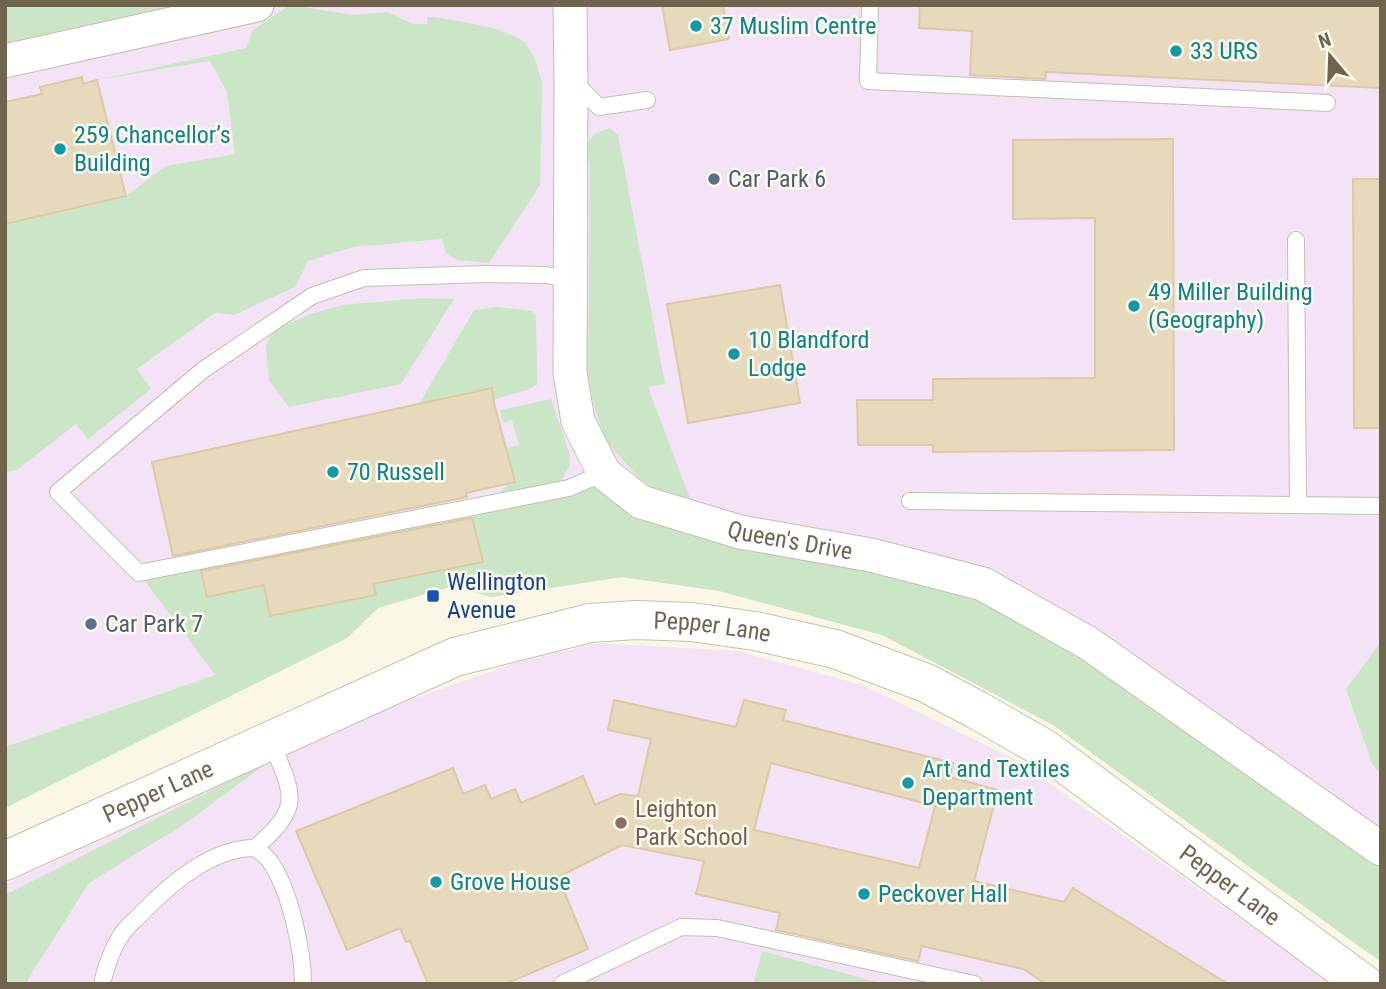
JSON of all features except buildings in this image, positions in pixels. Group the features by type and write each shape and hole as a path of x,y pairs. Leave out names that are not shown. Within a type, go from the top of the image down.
{"street":[{"path":"5,61 257,5"},
{"name":"Queen's Drive","path":"561,9 572,80 569,373 578,421 604,473 641,502 740,532 871,555 983,584 1088,643 1381,849"},
{"name":"Pepper Lane","path":"5,861 455,657 590,623 636,620 692,622 755,631 835,649 926,683 988,716 1045,749 1364,984"}],"lane":[{"path":"870,5 868,81 1327,103"},
{"path":"572,80 599,107 647,100"},
{"path":"1296,240 1298,505"},
{"path":"568,279 546,275 486,274 364,278 312,296 203,370 58,492 139,573 569,488 604,473"},
{"path":"910,501 1381,506"},
{"path":"255,848 281,823 290,804 288,785 270,739"},
{"path":"102,984 106,968 122,933 147,907 184,876 216,857 244,848 255,848 271,861 285,895 303,958 303,984"},
{"path":"562,984 681,927 717,928 974,984"}],"shaded area":[{"path":"5,5 1381,5 1381,962 1053,725 882,635 719,591 622,577 491,597 453,586 378,608 347,638 5,808"},
{"name":"Leighton Park School","path":"598,643 737,651 863,685 1018,761 1333,984 5,984 5,884 393,706 518,662"}],"green space":[{"path":"5,5 194,5 5,44"},
{"path":"290,5 353,15 387,12 413,24 427,24 427,17 435,17 490,27 526,43 536,62 542,83 540,185 489,263 457,260 446,253 442,239 353,247 308,261 295,287 234,315 215,313 137,369 151,389 88,439 76,424 17,470 5,472 5,224 126,196 166,166 235,154 227,92 210,61 97,80 246,48 253,30"},
{"path":"610,128 618,135 665,384 648,387 694,509 666,498 638,477 606,441 593,402 588,371 590,162 585,159 591,138"},
{"path":"422,298 454,299 401,384 289,407 269,381 266,347 270,336 283,326 342,305"},
{"path":"496,307 532,311 536,317 537,385 493,400 490,388 419,404 474,310"},
{"path":"551,399 569,452 570,464 562,480 546,487 494,497 510,483 504,449 519,445 512,420 503,423 500,410"},
{"path":"604,473 641,502 983,584 1381,849 1381,962 1053,725 882,635 719,591 622,577 491,597 453,586 378,608 347,638 5,808 5,747 215,675 139,573"},
{"path":"1381,642 1381,775 1372,764 1346,689"},
{"path":"268,762 186,823 89,883 28,979 29,984 5,984 5,895"},
{"path":"762,951 884,984 753,984"}],"place":[{"name":"37 Muslim Centre","path":"696,26"},
{"name":"33 URS","path":"1176,51"},
{"name":"259 Chancellor’s Building","path":"60,149"},
{"name":"Car Park 6","path":"714,179"},
{"name":"49 Miller Building (Geography)","path":"1134,306"},
{"name":"10 Blandford Lodge","path":"734,354"},
{"name":"70 Russell","path":"333,472"},
{"name":"Wellington Avenue","path":"433,596"},
{"name":"Car Park 7","path":"91,624"},
{"name":"Art and Textiles Department","path":"908,783"},
{"name":"Leighton Park School","path":"621,823"},
{"name":"Grove House","path":"436,882"},
{"name":"Peckover Hall","path":"864,894"}]}
